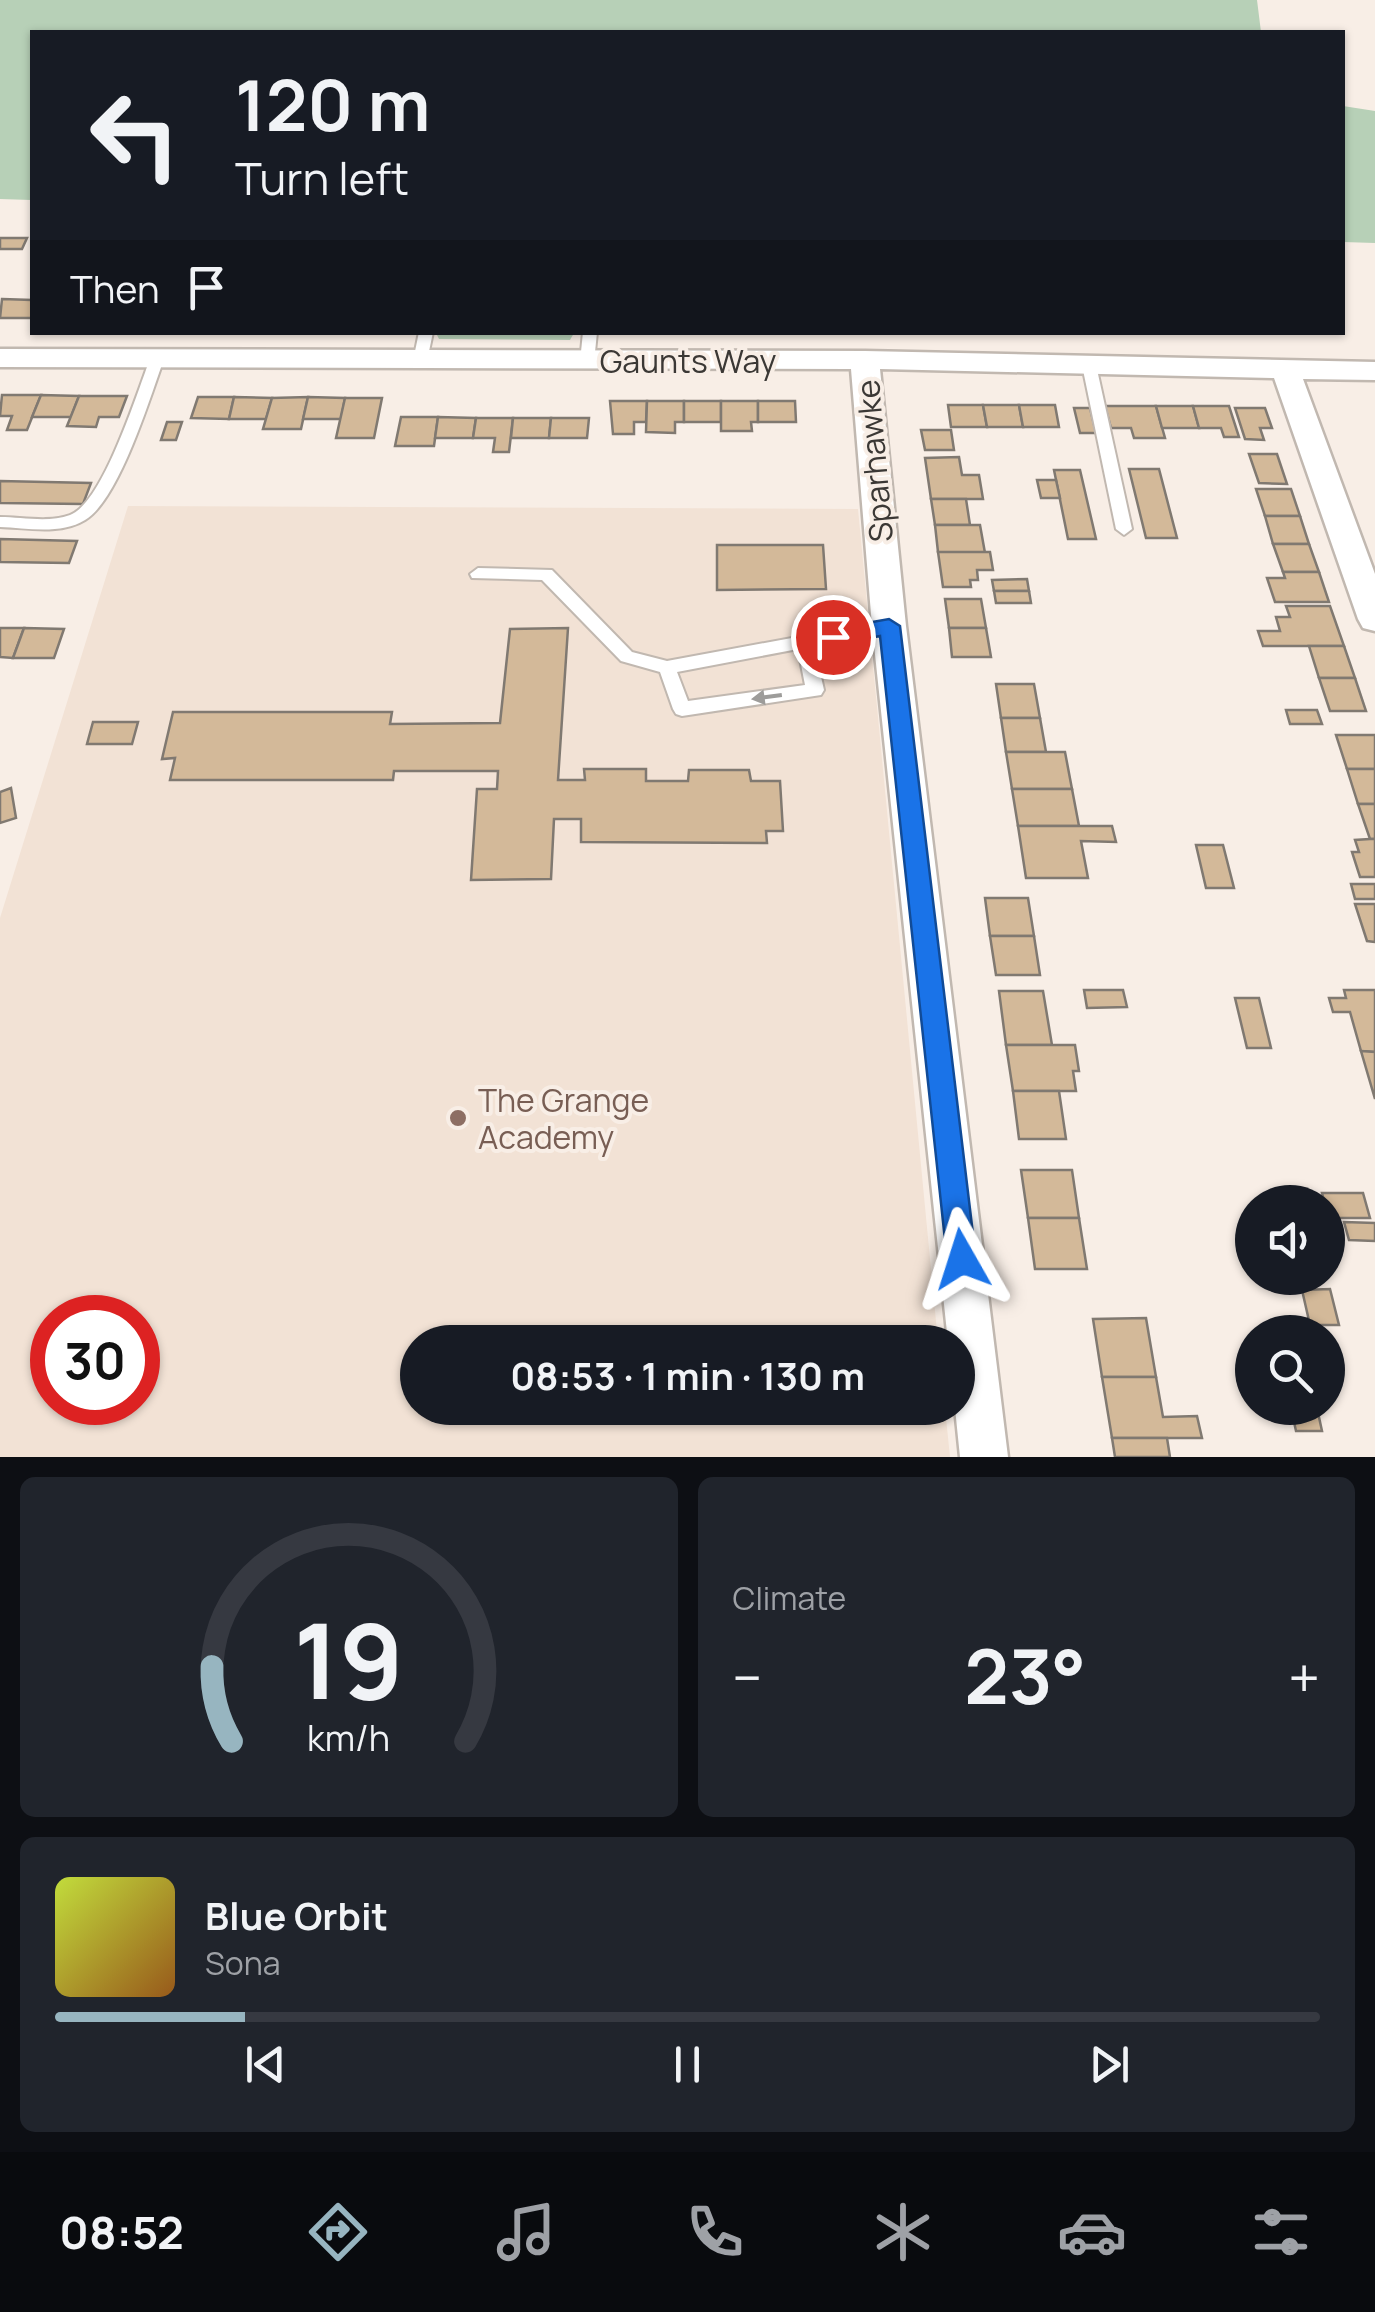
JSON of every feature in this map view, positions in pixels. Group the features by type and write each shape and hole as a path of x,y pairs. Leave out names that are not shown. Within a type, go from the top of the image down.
{"street":[{"name":"Gaunts Way","path":"0,358 420,362 865,360 1375,371"},
{"name":"Sparhawke","path":"865,360 889,626 984,1457"},
{"path":"1285,369 1375,619"}],"lane":[{"path":"420,362 425,335"},
{"path":"587,362 590,335"},
{"path":"0,522 76,519 93,506 157,359"},
{"path":"1090,365 1124,529"},
{"path":"478,574 546,574 628,657 667,667 889,626"},
{"path":"667,667 682,709 816,690 804,642"}],"shaded area":[{"name":"The Grange Academy","path":"128,506 858,509 936,1325 400,1325 400,1425 947,1425 950,1457 0,1457 0,918"}],"green space":[{"path":"0,0 1257,0 1261,30 30,30 30,200 0,199"},
{"path":"1345,106 1375,111 1375,243 1345,242"},
{"path":"437,335 573,335 570,340 439,339"}],"building":[{"path":"0,238 27,238 22,249 0,249"},
{"path":"2,299 30,300 30,318 0,318"},
{"path":"2,395 41,395 27,430 7,430 12,416 0,416"},
{"path":"41,395 79,396 71,417 32,417"},
{"path":"79,396 127,396 119,417 99,417 96,427 67,426"},
{"path":"198,397 234,397 229,419 191,418"},
{"path":"234,397 272,398 266,419 229,419"},
{"path":"308,397 301,429 263,429 272,398"},
{"path":"308,397 345,398 341,419 303,419"},
{"path":"345,398 382,398 374,438 336,438"},
{"path":"610,401 647,401 646,422 634,422 634,434 613,434"},
{"path":"647,401 684,401 684,422 675,422 675,433 646,432"},
{"path":"684,401 721,401 721,422 684,422"},
{"path":"721,401 758,401 758,422 751,422 752,431 721,431"},
{"path":"758,401 795,401 796,422 758,422"},
{"path":"948,405 983,405 987,427 951,427"},
{"path":"983,405 1019,405 1023,427 987,427"},
{"path":"1019,405 1055,405 1059,427 1023,427"},
{"path":"1105,406 1156,406 1165,438 1134,438 1131,428 1111,428"},
{"path":"1156,406 1193,406 1199,428 1162,428"},
{"path":"1193,406 1229,406 1239,437 1224,437 1221,428 1199,428"},
{"path":"1074,408 1090,408 1096,433 1080,433"},
{"path":"1235,408 1265,408 1272,428 1260,428 1264,440 1245,439"},
{"path":"401,417 438,417 434,446 395,446"},
{"path":"438,417 476,418 473,438 435,438"},
{"path":"476,418 513,418 509,452 493,452 495,438 473,438"},
{"path":"513,418 551,418 549,438 511,438"},
{"path":"551,418 589,418 587,438 549,438"},
{"path":"167,422 182,422 176,440 161,440"},
{"path":"921,430 951,430 954,450 925,450"},
{"path":"1249,454 1277,454 1287,484 1259,483"},
{"path":"959,457 962,475 979,475 983,499 931,499 925,458"},
{"path":"1129,469 1159,469 1177,538 1146,538"},
{"path":"1054,470 1080,470 1096,539 1068,539"},
{"path":"1037,480 1056,480 1060,498 1041,498"},
{"path":"0,481 91,483 83,504 0,503"},
{"path":"1256,489 1291,489 1300,516 1265,516"},
{"path":"931,499 966,499 970,525 935,525"},
{"path":"1265,516 1300,516 1309,544 1273,544"},
{"path":"935,525 980,525 985,553 938,552"},
{"path":"0,539 77,541 69,563 0,562"},
{"path":"1273,544 1309,544 1319,572 1283,572"},
{"path":"717,545 823,545 826,589 717,590"},
{"path":"938,552 990,552 993,570 977,570 978,580 970,580 971,587 943,587"},
{"path":"1283,572 1319,572 1329,602 1275,602 1267,578 1285,578"},
{"path":"1027,579 1029,591 994,591 992,580"},
{"path":"994,591 1029,591 1031,603 996,603"},
{"path":"945,599 981,599 986,628 949,628"},
{"path":"1286,606 1330,606 1344,646 1263,646 1258,631 1280,631 1276,617 1290,617"},
{"path":"0,628 24,628 13,658 0,657"},
{"path":"24,628 64,629 54,658 13,658"},
{"path":"568,628 558,780 585,780 584,769 646,769 646,781 688,781 689,770 749,770 751,781 780,781 783,831 766,831 767,843 581,842 581,819 554,819 551,879 471,880 477,789 497,789 498,771 394,771 393,780 170,780 175,758 162,759 173,712 392,712 390,724 500,723 510,629"},
{"path":"949,628 986,628 991,657 952,657"},
{"path":"1309,646 1344,646 1355,678 1319,678"},
{"path":"1319,678 1355,678 1366,711 1330,711"},
{"path":"996,684 1034,684 1040,718 1001,718"},
{"path":"1286,710 1317,710 1322,724 1290,724"},
{"path":"1001,718 1040,718 1046,752 1006,752"},
{"path":"93,722 138,722 132,744 87,744"},
{"path":"1336,735 1375,735 1375,769 1347,769"},
{"path":"1006,752 1065,752 1072,789 1012,789"},
{"path":"1347,769 1375,769 1375,804 1358,804"},
{"path":"11,788 16,818 0,823 0,792"},
{"path":"1012,789 1072,789 1079,826 1018,826"},
{"path":"1358,804 1375,804 1375,839 1370,839"},
{"path":"1018,826 1112,826 1116,842 1081,841 1088,878 1026,878"},
{"path":"1375,839 1375,877 1360,877 1352,852 1359,852 1355,840"},
{"path":"1196,845 1223,845 1234,888 1206,888"},
{"path":"1351,884 1375,884 1375,899 1355,899"},
{"path":"985,898 1028,898 1034,936 990,936"},
{"path":"1355,904 1375,904 1375,942 1367,941"},
{"path":"990,936 1034,936 1040,975 996,975"},
{"path":"1084,990 1123,990 1127,1007 1087,1008"},
{"path":"1344,990 1375,990 1375,1052 1361,1051 1350,1012 1333,1012 1329,998 1346,998"},
{"path":"999,991 1043,991 1052,1045 1006,1045"},
{"path":"1235,998 1259,998 1271,1048 1247,1048"},
{"path":"1006,1045 1075,1045 1079,1071 1073,1071 1076,1091 1013,1091"},
{"path":"1361,1051 1375,1052 1375,1099"},
{"path":"1013,1091 1059,1091 1066,1139 1019,1139"},
{"path":"1021,1170 1072,1170 1079,1218 1028,1218"},
{"path":"1345,1193 1363,1193 1370,1218 1345,1218"},
{"path":"1028,1218 1079,1218 1087,1269 1035,1269"},
{"path":"1345,1222 1375,1223 1375,1241 1349,1240"},
{"path":"1303,1295 1332,1295 1336,1315 1308,1315"},
{"path":"1146,1318 1156,1377 1102,1377 1093,1319"},
{"path":"1102,1377 1156,1377 1163,1417 1197,1416 1202,1438 1112,1438"},
{"path":"1295,1425 1321,1425 1322,1431 1296,1431"},
{"path":"1112,1438 1167,1438 1170,1457 1115,1457"}],"place":[{"name":"The Grange Academy","path":"458,1118"}],"route":[{"path":"833,637 889,626 962,1259"}]}
